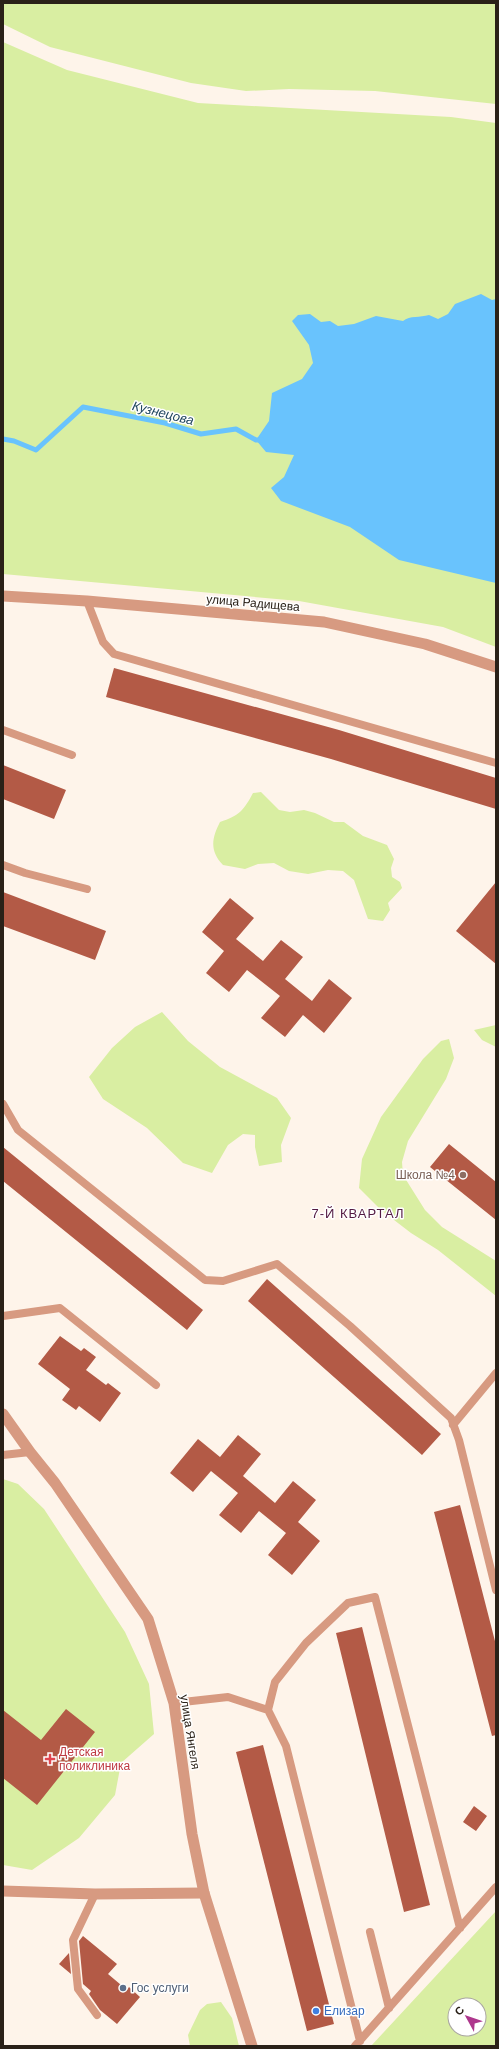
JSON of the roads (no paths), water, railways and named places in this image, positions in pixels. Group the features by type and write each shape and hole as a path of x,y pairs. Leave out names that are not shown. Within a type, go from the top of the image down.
{"street":[{"name":"улица Радищева","path":"3,596 87,601 324,622 425,644 496,667"},
{"name":"улица Янгеля","path":"3,1414 30,1452 55,1483 148,1619 174,1703 192,1834 204,1893 252,2046"},
{"path":"3,1891 95,1894 204,1893"}],"lane":[{"path":"87,601 103,642 114,654 496,763"},
{"path":"3,730 72,755"},
{"path":"3,865 25,873 86,889"},
{"path":"3,1104 18,1130 205,1280 223,1281 277,1264 378,1352 450,1418 460,1440 496,1590"},
{"path":"3,1316 60,1308 156,1386"},
{"path":"453,1425 496,1373"},
{"path":"3,1455 30,1452"},
{"path":"357,2044 286,1746 268,1710 275,1682 306,1643 348,1604 375,1597 460,1928"},
{"path":"174,1703 228,1697 268,1710"},
{"path":"357,2044 496,1887"},
{"path":"95,1894 72,1940 78,1988 97,2016"},
{"path":"370,1932 389,2008"}],"water":[{"path":"481,294 492,300 496,299 496,583 399,560 350,527 281,501 271,488 284,477 294,455 266,452 256,440 269,421 272,393 302,379 313,363 309,345 292,321 298,315 310,314 321,322 330,321 338,326 354,324 376,316 403,321 412,317 429,315 438,319 448,314 455,304"}],"waterway":[{"name":"Кузнецова","path":"3,439 14,441 36,450 83,407 165,423 201,434 236,429 256,440 262,440"}],"place":[{"name":"Школа №4","path":"463,1175"},
{"name":"Детская поликлиника","path":"50,1759"},
{"name":"Гос услуги","path":"123,1988"},
{"name":"Елизар","path":"316,2011"}],"district":[{"name":"7-Й КВАРТАЛ","path":"358,1213"}]}
